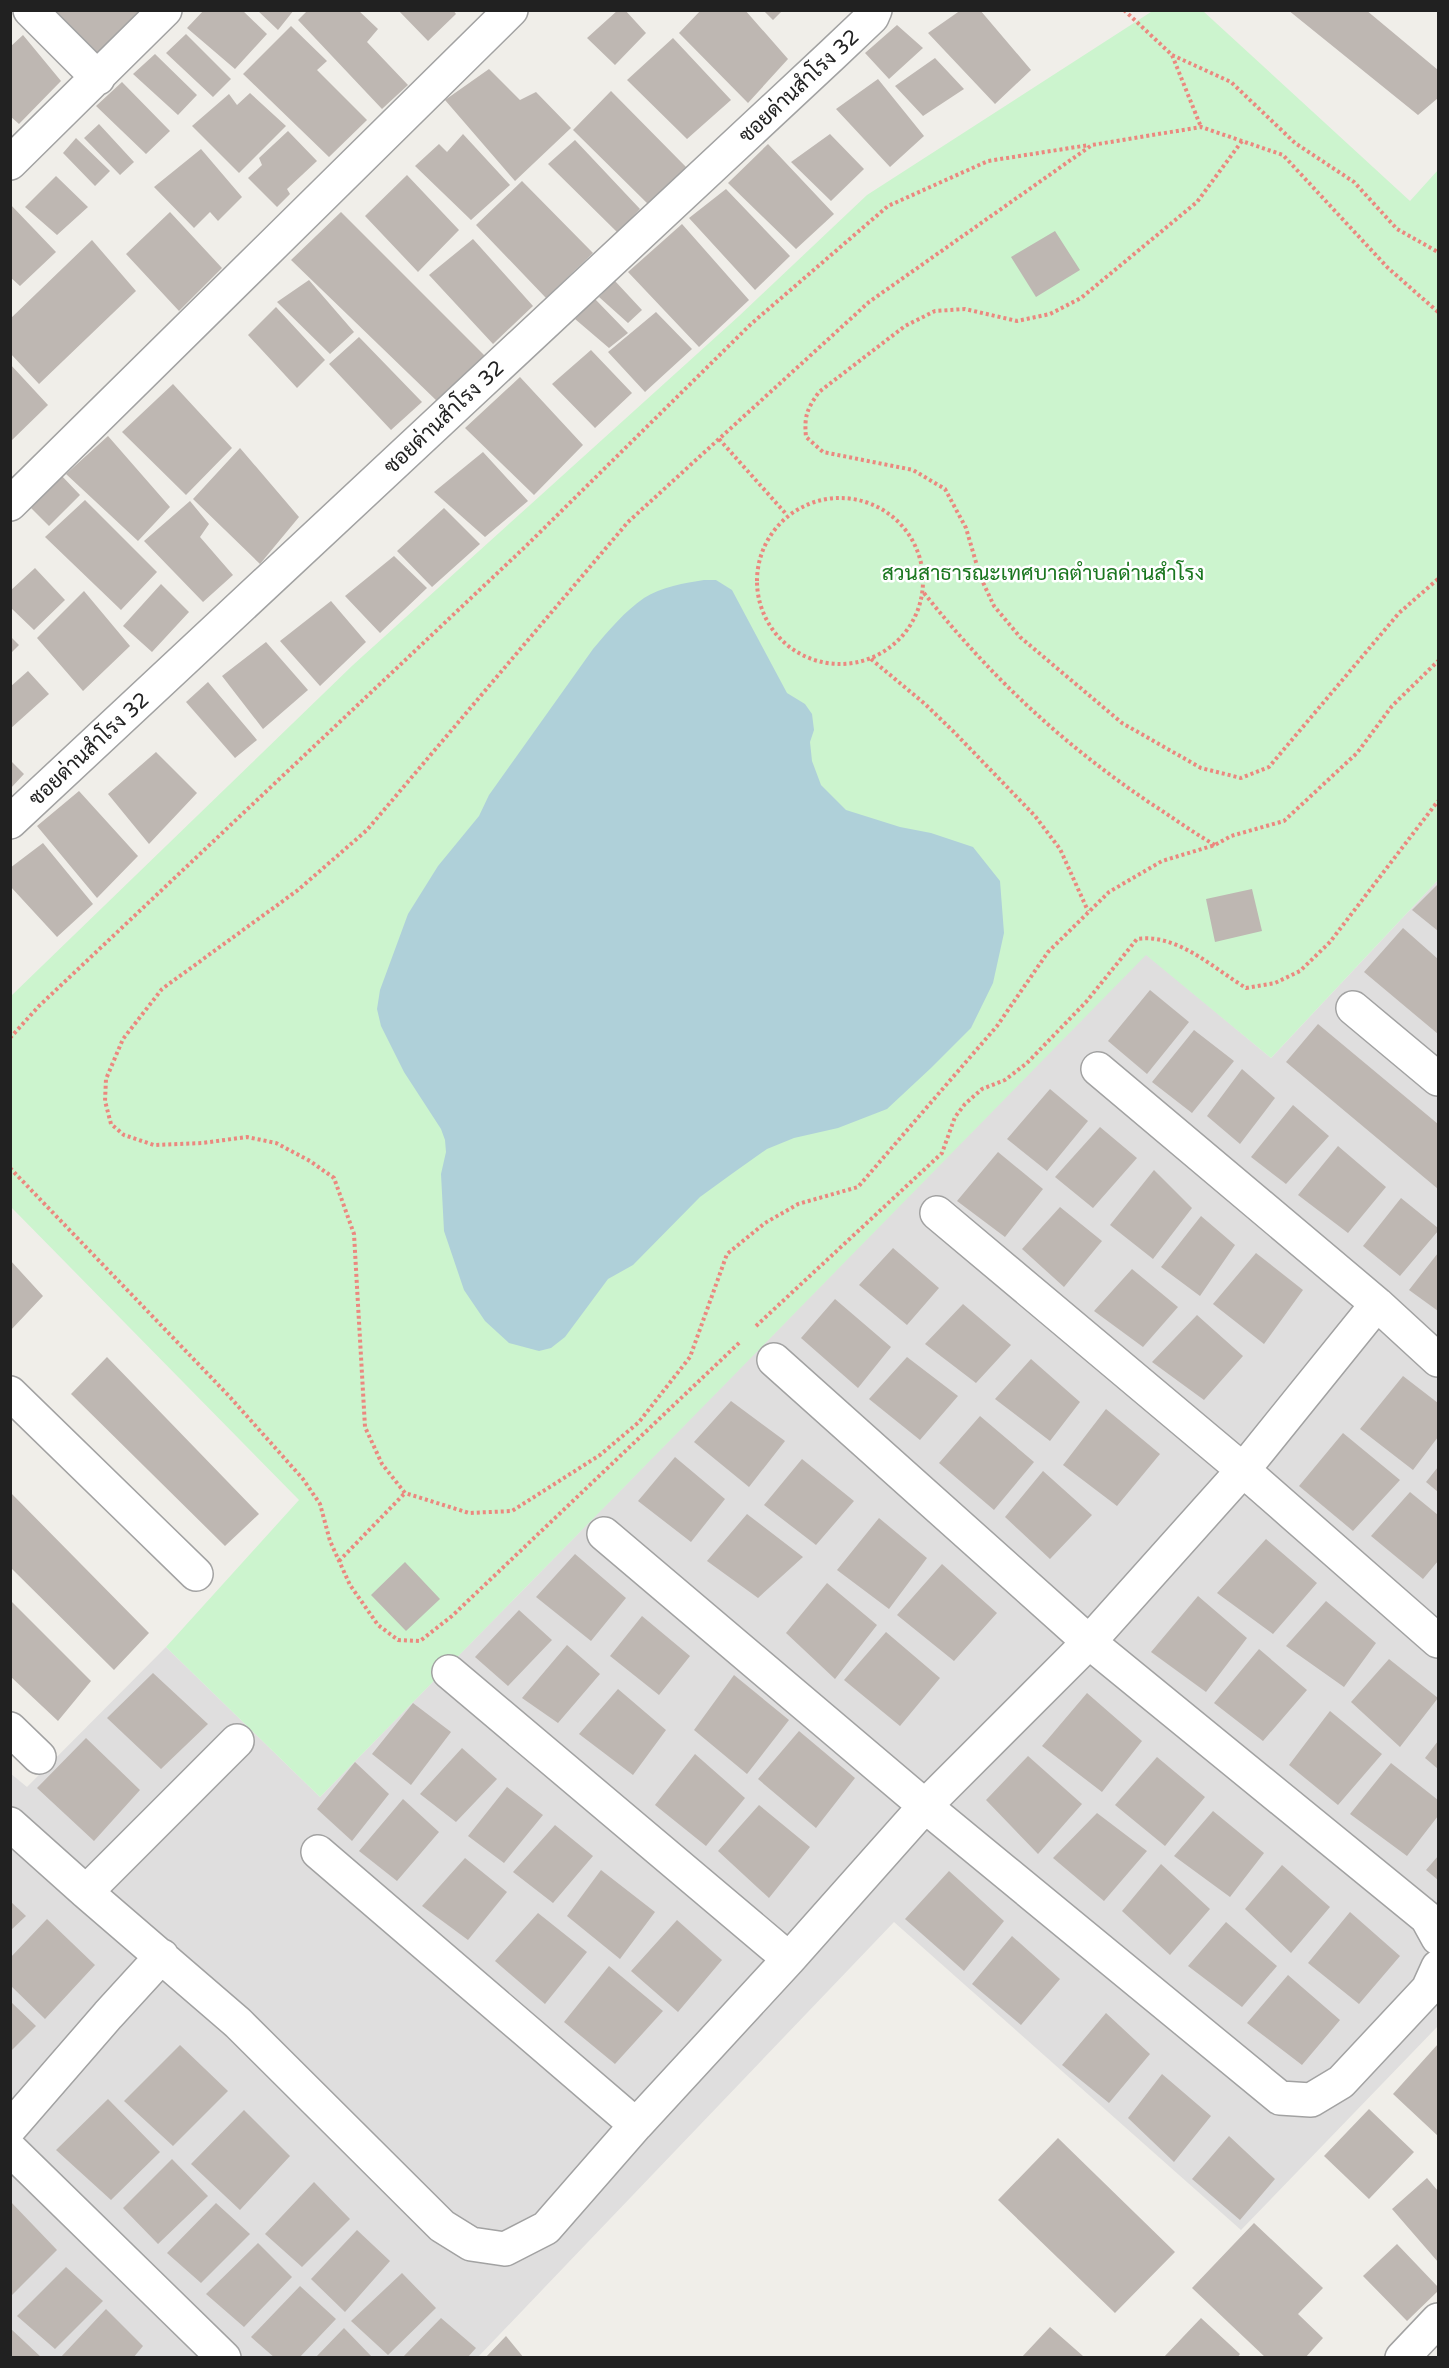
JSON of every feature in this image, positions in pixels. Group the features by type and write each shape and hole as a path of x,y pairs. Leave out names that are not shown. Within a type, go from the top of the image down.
{"street":[{"path":"30,10 98,78"},
{"path":"10,163 165,10"},
{"path":"10,504 512,10"},
{"name":"ซอยด่านสำโรง 32","path":"10,822 816,70 872,17 875,10"},
{"path":"1353,1008 1438,1080"},
{"path":"1098,1069 1377,1304 1438,1359"},
{"path":"937,1213 1243,1470 1438,1641"},
{"path":"10,1824 238,2023 442,2226 471,2244 505,2249 546,2228 636,2125 789,1959 925,1806 1089,1642 1243,1470 1377,1304"},
{"path":"774,1360 1089,1642 1427,1918 1438,1938"},
{"path":"17,1411 196,1574"},
{"path":"604,1534 925,1806 1280,2098 1311,2100 1341,2082 1428,1989 1438,1967"},
{"path":"449,1672 789,1959"},
{"path":"10,1729 39,1757"},
{"path":"86,1892 237,1741"},
{"path":"318,1852 636,2125"},
{"path":"10,2128 162,1956"},
{"path":"10,2149 224,2358"},
{"path":"1402,2358 1438,2320"}],"path":[{"path":"1124,10 1172,56 1231,82 1295,143 1354,182 1397,229 1438,252"},
{"path":"1172,56 1201,127"},
{"path":"10,1038 39,1006 526,546 751,324 888,206 988,161 1201,127 1282,155 1388,268 1438,312"},
{"path":"1242,141 1197,202 1081,298 1050,314 1017,321 965,309 934,311 905,326 819,392 809,406 804,421 806,437 823,452 913,470 945,489 966,528 980,576 994,606 1020,637 1122,723 1201,768 1241,778 1269,767 1399,613 1438,579"},
{"path":"1092,145 868,302 628,522 367,830 298,890 162,989 123,1039 106,1079 105,1101 111,1124 124,1135 154,1144 201,1143 247,1137 276,1143 310,1161 334,1178 354,1234 365,1427 382,1464 405,1493 469,1514 512,1511 600,1455 639,1422 690,1356 727,1254 765,1223 798,1204 858,1187 998,1026 1048,951 1108,891 1162,861 1215,844 1231,836 1284,821 1357,753 1392,706 1438,661"},
{"path":"719,439 788,516"},
{"path":"841,498 869,502 894,517 912,538 922,564 923,593 917,614 906,633 890,648 871,659 846,665 819,662 795,651 775,634 762,611 757,585 759,559 770,535 788,516 813,502 841,498"},
{"path":"923,593 972,651 1034,714 1129,788 1188,830 1215,844"},
{"path":"871,659 925,704 1035,816 1060,849 1088,911"},
{"path":"755,1327 942,1154 956,1117 965,1104 982,1089 1005,1080 1027,1063 1086,1002 1137,939 1153,937 1178,944 1246,988 1275,983 1300,971 1330,942 1438,801"},
{"path":"10,1168 229,1396 303,1479 320,1504 330,1541 350,1585 378,1625 398,1640 420,1641 452,1616 746,1336"},
{"path":"339,1561 405,1493"}],"shaded area":[{"path":"1438,880 1438,2026 1241,2230 894,1922 478,2357 11,2357 10,1773 27,1787 166,1647 320,1797 1146,954 1271,1058"}],"green space":[{"name":"สวนสาธารณะเทศบาลตำบลด่านสำโรง","path":"1154,10 1203,11 1410,201 1438,170 1438,880 1271,1058 1146,955 320,1797 166,1647 299,1500 11,1207 11,996 353,665 739,316 867,195"}],"water":[{"path":"704,580 716,580 732,590 787,693 805,704 812,714 814,730 810,742 812,761 821,785 846,810 973,847 1000,881 1004,933 993,983 971,1028 887,1109 838,1128 794,1138 767,1149 700,1197 633,1265 608,1279 565,1337 551,1348 539,1351 509,1343 485,1321 464,1290 444,1231 441,1174 446,1152 445,1140 441,1129 404,1072 381,1026 377,1009 380,990 408,914 438,866 479,816 489,795 593,649 623,615 644,598 665,588"}],"building":[{"path":"48,10 140,10 92,62"},
{"path":"204,10 242,10 267,34 235,69 187,28"},
{"path":"257,10 294,10 278,30"},
{"path":"308,10 358,10 378,29 367,42 408,85 382,109 298,20"},
{"path":"398,10 453,10 456,14 428,41"},
{"path":"618,10 625,10 646,33 615,65 587,38"},
{"path":"701,10 745,10 788,59 748,103 679,33"},
{"path":"763,10 783,10 773,20"},
{"path":"961,10 980,10 1031,70 995,104 928,33"},
{"path":"1288,10 1366,10 1438,70 1438,98 1418,115"},
{"path":"897,25 923,48 889,79 865,53"},
{"path":"291,26 327,61 317,70 367,120 329,157 243,74"},
{"path":"186,34 231,79 213,97 166,53"},
{"path":"23,35 61,81 19,124 10,116 10,47"},
{"path":"673,38 731,100 687,139 627,80"},
{"path":"155,54 197,95 178,115 133,74"},
{"path":"935,58 964,89 923,116 895,86"},
{"path":"489,69 520,100 536,92 571,128 515,181 445,100"},
{"path":"878,79 924,136 890,167 836,109"},
{"path":"122,82 170,131 146,154 96,106"},
{"path":"611,91 687,168 650,206 573,130"},
{"path":"250,93 286,126 239,173 192,126 229,94 237,105"},
{"path":"99,124 134,162 120,175 84,138"},
{"path":"288,131 317,161 287,189 290,194 277,207 248,178 262,165 259,158"},
{"path":"463,134 510,185 471,220 415,166 439,144 447,152"},
{"path":"830,134 864,169 831,201 791,162"},
{"path":"76,138 110,171 95,186 63,153"},
{"path":"575,140 640,209 618,233 548,164"},
{"path":"768,144 834,214 796,249 728,183"},
{"path":"201,149 242,197 218,221 210,212 194,228 154,187"},
{"path":"407,175 459,230 418,272 365,216"},
{"path":"56,176 88,207 57,235 25,207"},
{"path":"522,181 593,253 546,298 476,225"},
{"path":"726,189 790,256 755,290 689,218"},
{"path":"10,204 56,252 20,286 10,277"},
{"path":"170,212 222,268 179,311 126,254"},
{"path":"341,212 485,356 438,402 291,260"},
{"path":"682,224 749,300 699,347 628,272"},
{"path":"1055,231 1080,270 1036,297 1011,257"},
{"path":"473,239 533,306 493,344 429,275"},
{"path":"92,240 136,291 39,384 10,353 10,319"},
{"path":"309,280 354,332 330,354 277,302"},
{"path":"615,281 642,310 628,323 599,297"},
{"path":"595,299 628,333 609,348 575,319"},
{"path":"276,307 325,360 297,388 248,335"},
{"path":"656,312 692,349 645,392 608,352"},
{"path":"359,337 422,402 391,430 329,364"},
{"path":"591,350 632,393 595,428 552,384"},
{"path":"10,364 48,405 10,442"},
{"path":"520,377 583,445 534,495 465,428"},
{"path":"173,384 232,448 186,495 122,432"},
{"path":"108,436 170,507 138,541 66,474"},
{"path":"240,448 299,517 260,564 193,499"},
{"path":"483,452 528,501 485,537 434,492"},
{"path":"60,474 80,495 49,526 31,508"},
{"path":"85,500 157,572 121,610 45,537"},
{"path":"190,501 209,524 200,537 233,575 203,602 144,541"},
{"path":"444,508 480,544 432,587 397,551"},
{"path":"394,556 427,588 380,633 345,596"},
{"path":"35,568 65,600 34,630 10,607 10,591"},
{"path":"161,584 189,612 152,652 123,626"},
{"path":"84,591 130,646 83,691 37,638"},
{"path":"331,601 366,642 320,686 280,641"},
{"path":"10,636 19,645 10,654"},
{"path":"266,642 308,690 263,729 222,676"},
{"path":"28,671 49,694 10,729 10,687"},
{"path":"208,682 257,740 235,758 186,702"},
{"path":"156,752 197,793 149,844 108,794"},
{"path":"10,760 24,774 10,789"},
{"path":"79,791 138,856 97,898 37,826"},
{"path":"43,843 93,904 57,937 10,886 10,868"},
{"path":"1438,884 1438,931 1412,910"},
{"path":"1252,889 1262,931 1215,942 1206,899"},
{"path":"1403,928 1438,959 1438,1034 1364,972"},
{"path":"1150,990 1189,1022 1147,1074 1108,1041"},
{"path":"1318,1024 1438,1124 1438,1189 1286,1062"},
{"path":"1194,1030 1234,1061 1192,1113 1152,1082"},
{"path":"1242,1069 1275,1098 1240,1144 1207,1116"},
{"path":"1050,1089 1088,1121 1047,1171 1007,1139"},
{"path":"1293,1105 1329,1136 1286,1184 1251,1157"},
{"path":"1100,1127 1137,1158 1093,1208 1055,1177"},
{"path":"1338,1146 1386,1187 1348,1233 1298,1195"},
{"path":"998,1152 1043,1189 1005,1237 957,1201"},
{"path":"1154,1170 1192,1208 1153,1259 1110,1225"},
{"path":"1401,1198 1438,1228 1438,1231 1400,1276 1363,1246"},
{"path":"1060,1207 1102,1241 1064,1287 1022,1249"},
{"path":"1201,1216 1235,1245 1200,1296 1161,1267"},
{"path":"893,1248 939,1288 907,1325 859,1285"},
{"path":"1256,1253 1303,1290 1264,1344 1213,1304"},
{"path":"1438,1253 1438,1311 1409,1290"},
{"path":"10,1260 43,1296 10,1331"},
{"path":"1132,1269 1178,1307 1143,1347 1094,1311"},
{"path":"835,1299 891,1347 858,1388 801,1338"},
{"path":"963,1304 1011,1345 976,1383 925,1344"},
{"path":"1197,1315 1243,1356 1204,1400 1152,1362"},
{"path":"107,1357 259,1514 225,1546 71,1394"},
{"path":"907,1357 958,1396 920,1440 869,1399"},
{"path":"1031,1359 1080,1402 1050,1441 995,1399"},
{"path":"1403,1376 1438,1403 1438,1437 1413,1470 1360,1429"},
{"path":"731,1401 785,1441 749,1487 694,1442"},
{"path":"1106,1409 1160,1454 1117,1506 1063,1465"},
{"path":"980,1416 1034,1462 994,1510 939,1463"},
{"path":"1343,1433 1400,1480 1353,1531 1299,1486"},
{"path":"675,1457 725,1499 691,1542 638,1501"},
{"path":"802,1459 854,1501 816,1545 764,1505"},
{"path":"1438,1467 1438,1492 1426,1482"},
{"path":"1043,1471 1092,1515 1050,1559 1005,1517"},
{"path":"10,1492 149,1633 114,1670 10,1567"},
{"path":"1410,1492 1438,1515 1438,1561 1423,1579 1371,1536"},
{"path":"747,1514 803,1557 758,1598 707,1561"},
{"path":"879,1518 927,1558 889,1609 837,1570"},
{"path":"1266,1539 1317,1583 1273,1634 1217,1593"},
{"path":"575,1554 626,1598 591,1641 536,1597"},
{"path":"405,1562 440,1599 406,1631 371,1595"},
{"path":"942,1564 997,1613 954,1661 897,1615"},
{"path":"827,1583 877,1625 835,1679 786,1633"},
{"path":"1198,1596 1247,1638 1206,1692 1151,1652"},
{"path":"10,1600 91,1681 58,1721 10,1676"},
{"path":"1326,1601 1376,1643 1344,1687 1286,1646"},
{"path":"519,1610 552,1640 508,1686 475,1657"},
{"path":"642,1616 690,1656 659,1695 610,1656"},
{"path":"886,1632 940,1678 900,1726 844,1680"},
{"path":"567,1645 600,1674 558,1723 522,1698"},
{"path":"1259,1649 1307,1690 1263,1741 1214,1703"},
{"path":"1389,1659 1438,1698 1400,1747 1351,1702"},
{"path":"153,1673 208,1724 161,1769 107,1718"},
{"path":"734,1675 789,1720 747,1774 694,1730"},
{"path":"618,1689 666,1730 633,1775 579,1734"},
{"path":"1087,1693 1142,1741 1102,1792 1042,1746"},
{"path":"413,1703 451,1732 411,1785 372,1754"},
{"path":"1330,1711 1382,1754 1338,1805 1289,1765"},
{"path":"799,1731 855,1778 816,1828 758,1779"},
{"path":"86,1738 140,1790 94,1841 37,1788"},
{"path":"1438,1741 1438,1769 1425,1758"},
{"path":"462,1748 497,1779 456,1822 420,1794"},
{"path":"695,1754 745,1798 706,1846 655,1805"},
{"path":"1028,1756 1082,1804 1038,1854 986,1800"},
{"path":"1157,1757 1205,1797 1165,1846 1115,1805"},
{"path":"355,1762 389,1794 352,1841 317,1809"},
{"path":"1391,1763 1438,1800 1438,1816 1407,1856 1350,1814"},
{"path":"507,1787 543,1815 504,1863 468,1836"},
{"path":"403,1799 439,1832 397,1881 359,1851"},
{"path":"759,1805 810,1847 769,1898 718,1851"},
{"path":"1213,1811 1264,1853 1230,1897 1174,1856"},
{"path":"1097,1813 1147,1851 1104,1901 1053,1858"},
{"path":"555,1825 593,1856 553,1903 513,1872"},
{"path":"1438,1856 1438,1880 1426,1870"},
{"path":"465,1858 507,1892 468,1940 422,1906"},
{"path":"1161,1864 1210,1909 1170,1955 1122,1911"},
{"path":"1282,1865 1330,1907 1291,1953 1245,1909"},
{"path":"601,1870 655,1912 620,1959 567,1916"},
{"path":"949,1871 1004,1921 964,1971 905,1919"},
{"path":"10,1901 26,1916 10,1931"},
{"path":"1350,1912 1400,1956 1359,2004 1308,1963"},
{"path":"538,1913 587,1952 545,2004 495,1961"},
{"path":"47,1919 95,1965 45,2019 10,1985 10,1958"},
{"path":"677,1920 722,1960 678,2012 631,1971"},
{"path":"1226,1922 1277,1966 1242,2007 1188,1966"},
{"path":"1012,1936 1060,1979 1021,2025 972,1984"},
{"path":"609,1966 663,2011 615,2064 564,2022"},
{"path":"1288,1975 1340,2020 1302,2065 1247,2023"},
{"path":"10,2001 36,2026 10,2052"},
{"path":"1106,2013 1150,2054 1109,2103 1062,2065"},
{"path":"1438,2044 1438,2136 1393,2094"},
{"path":"180,2045 228,2091 173,2146 124,2101"},
{"path":"1162,2074 1211,2116 1174,2162 1128,2118"},
{"path":"108,2099 160,2152 111,2200 56,2150"},
{"path":"1369,2109 1414,2152 1369,2199 1324,2156"},
{"path":"244,2110 290,2156 240,2210 191,2164"},
{"path":"1229,2136 1275,2179 1240,2220 1192,2179"},
{"path":"1058,2138 1175,2252 1115,2313 998,2200"},
{"path":"172,2159 208,2196 158,2244 123,2208"},
{"path":"1427,2178 1438,2191 1438,2262 1392,2209"},
{"path":"314,2182 350,2219 302,2267 265,2234"},
{"path":"10,2201 57,2250 10,2297"},
{"path":"216,2203 250,2234 201,2283 167,2253"},
{"path":"1254,2223 1323,2288 1298,2314 1323,2338 1305,2358 1266,2358 1192,2288"},
{"path":"357,2230 390,2261 345,2312 311,2279"},
{"path":"258,2243 292,2277 244,2327 206,2294"},
{"path":"1397,2244 1438,2287 1438,2291 1407,2321 1363,2276"},
{"path":"66,2267 103,2301 55,2349 17,2316"},
{"path":"402,2273 436,2308 388,2355 351,2321"},
{"path":"300,2286 336,2319 299,2358 275,2358 251,2337"},
{"path":"106,2309 143,2346 133,2358 60,2358"},
{"path":"441,2318 476,2348 467,2358 402,2358"},
{"path":"1201,2318 1240,2354 1237,2358 1163,2358"},
{"path":"1050,2327 1083,2356 1082,2358 1021,2358"},
{"path":"10,2328 42,2358 10,2358"},
{"path":"344,2328 373,2358 315,2358"},
{"path":"506,2336 524,2358 485,2358"}]}
